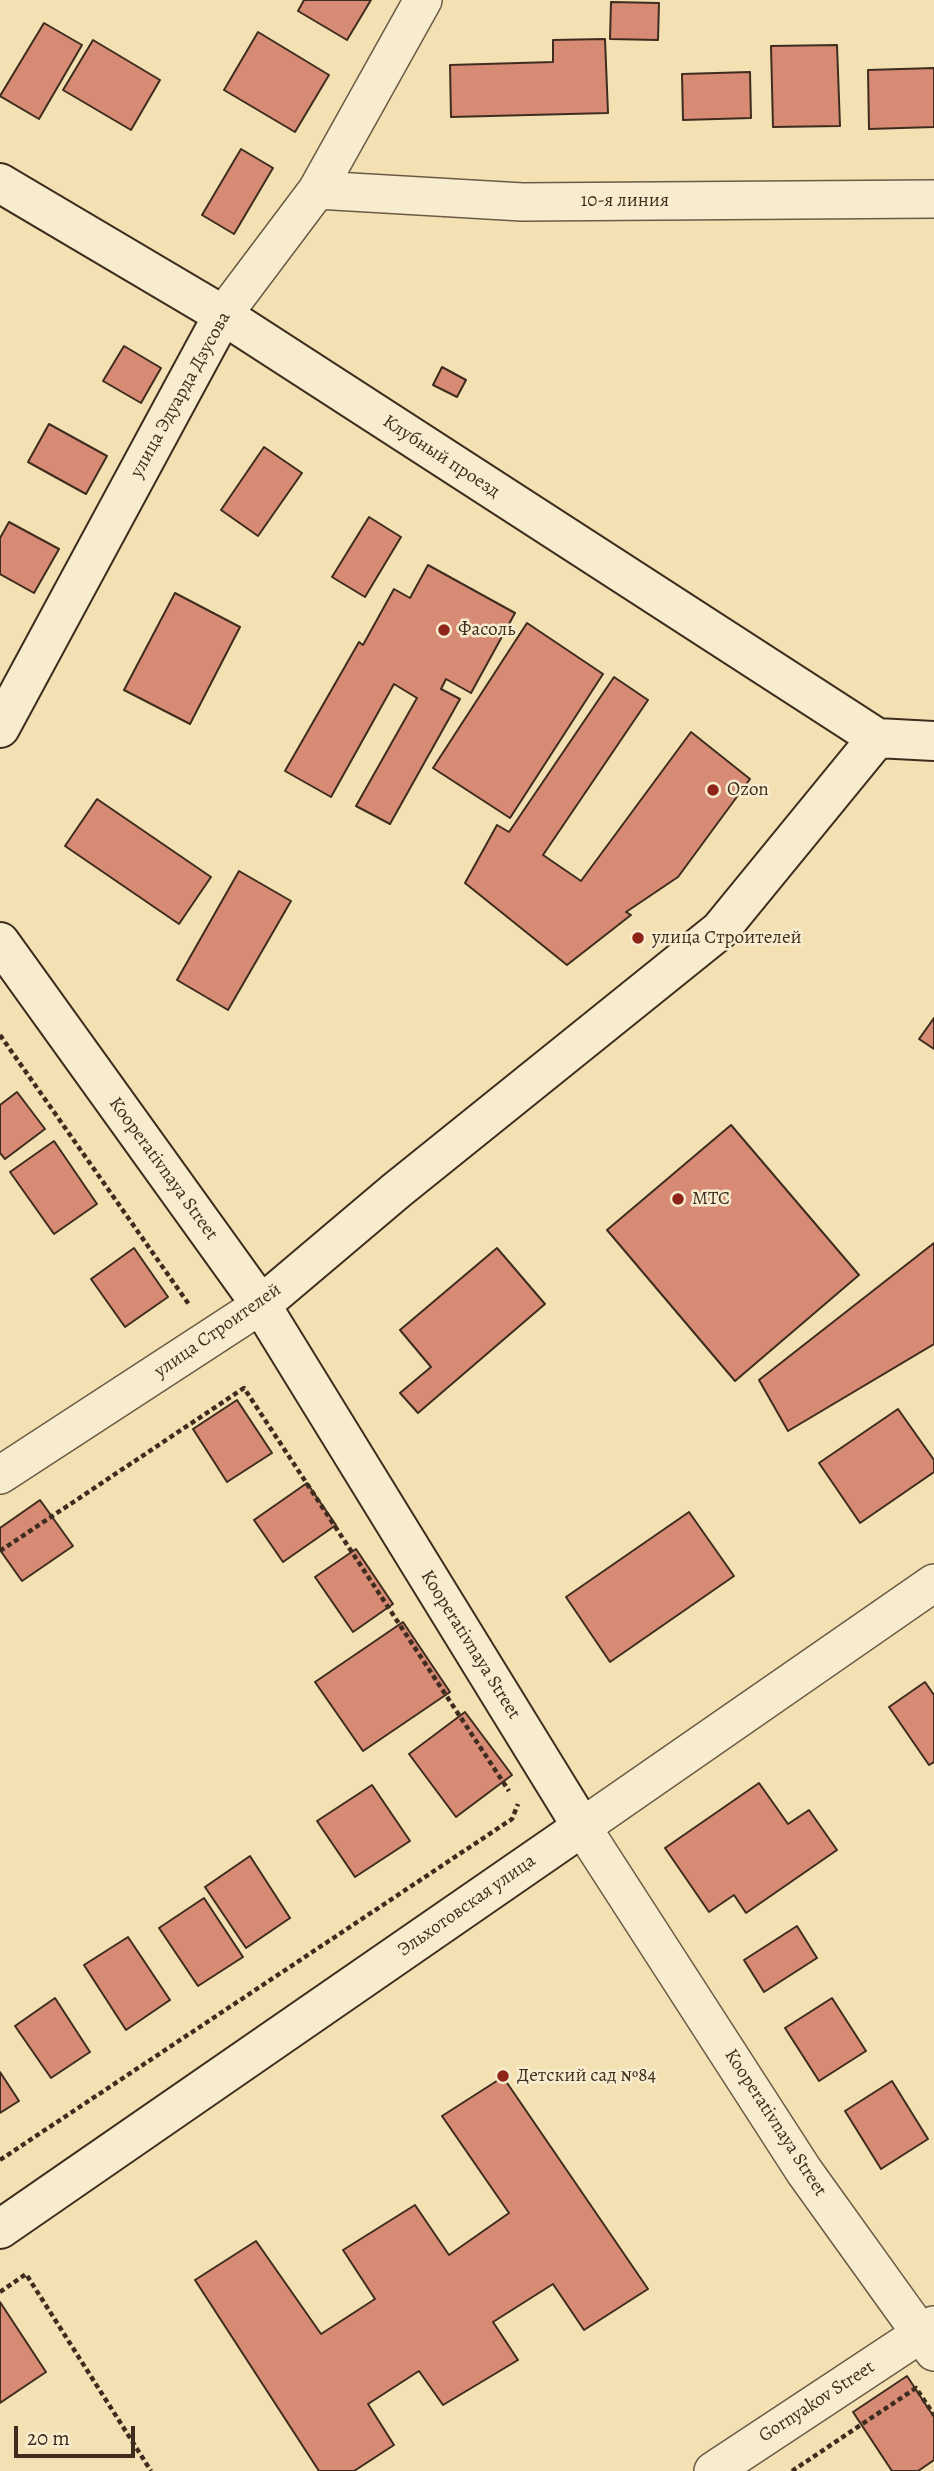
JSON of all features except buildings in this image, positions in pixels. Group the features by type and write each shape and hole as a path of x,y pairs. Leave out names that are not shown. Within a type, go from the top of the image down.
{"street":[{"name":"улица Эдуарда Дзусова","path":"0,728 223,316 317,190 423,0"},
{"name":"Клубный проезд","path":"0,183 223,316 877,738"},
{"name":"10-я линия","path":"317,190 522,202 934,199"},
{"path":"877,738 934,741"},
{"name":"улица Строителей","path":"0,1475 261,1305 397,1190 720,930 877,738"},
{"name":"Kooperativnaya Street","path":"0,942 261,1305 582,1827 804,2171 930,2337"},
{"name":"Эльхотовская улица","path":"0,2229 934,1583"},
{"name":"Gornyakov Street","path":"713,2471 930,2337"}],"path":[{"path":"0,1035 196,1315"},
{"path":"0,1551 244,1388 519,1806 512,1819 0,2160"},
{"path":"0,2292 26,2274 151,2471"},
{"path":"792,2471 916,2388 934,2416"}],"place":[{"name":"Фасоль","path":"444,630"},
{"name":"Ozon","path":"713,790"},
{"name":"улица Строителей","path":"638,938"},
{"name":"МТС","path":"678,1199"},
{"name":"Детский сад №84","path":"503,2076"}]}
